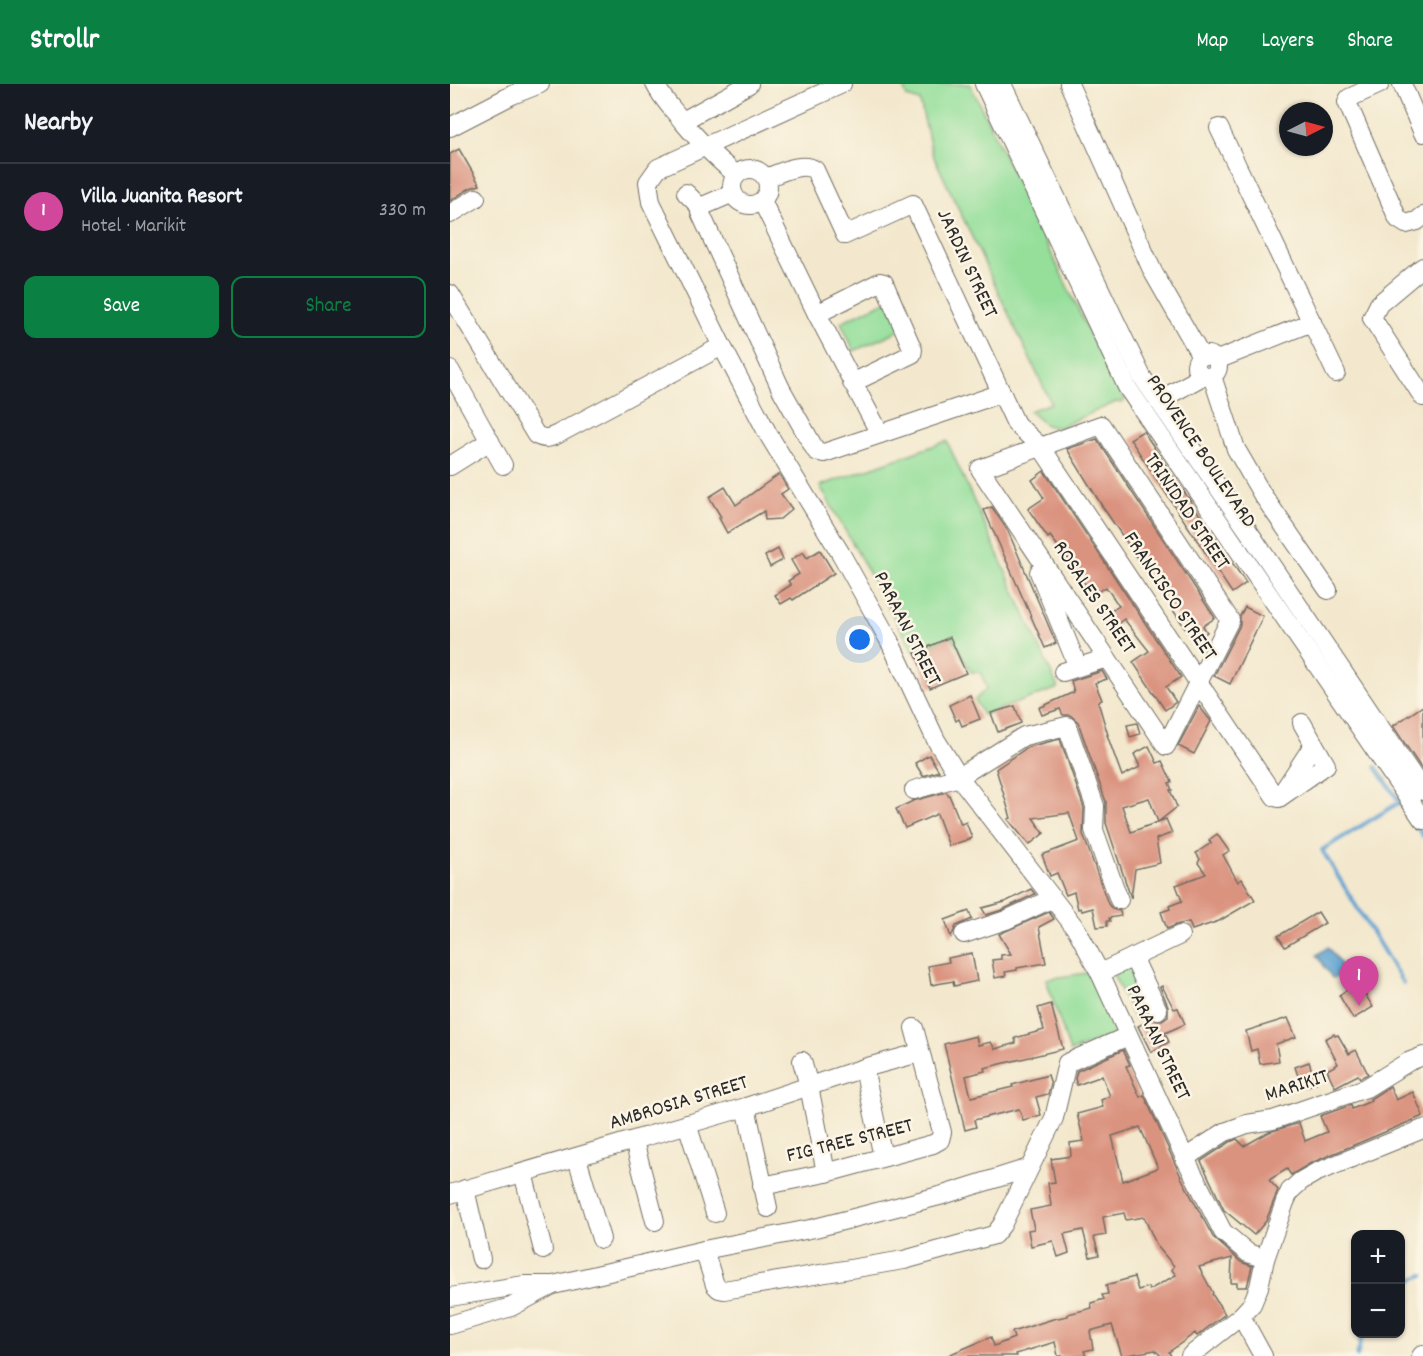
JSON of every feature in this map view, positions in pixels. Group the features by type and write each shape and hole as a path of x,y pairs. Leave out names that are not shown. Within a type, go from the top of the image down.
{"street":[{"path":"452,121 509,90 540,84"},
{"name":"PARAAN STREET","path":"842,84 658,168 648,182 651,202 768,434 841,554 879,623 936,740 959,777 1077,930 1100,973 1185,1158 1222,1232 1248,1253 1265,1259"},
{"name":"PROVENCE BOULEVARD","path":"984,84 1135,382 1423,820"},
{"name":"PROVENCE BOULEVARD","path":"1002,84 1135,382 1158,400 1423,791"},
{"path":"1069,84 1153,272 1208,367 1236,449 1262,494 1328,590"},
{"path":"1380,84 1349,98 1347,102 1398,219 1406,224 1417,221 1423,216"},
{"path":"1402,84 1423,133"},
{"path":"683,121 741,86"},
{"path":"656,96 683,121 704,147 737,175"},
{"path":"1219,128 1336,373"},
{"name":"JARDIN STREET","path":"766,178 801,166 809,166 815,170 848,241 920,200 1016,424"},
{"path":"749,168 756,169 766,178 768,191 762,201 757,204 740,202 733,193 734,180 737,175 749,168"},
{"path":"686,193 701,208 700,212 781,389 816,451 820,454 1002,393"},
{"path":"701,208 733,193"},
{"path":"450,214 476,198"},
{"path":"762,201 817,314 880,434"},
{"path":"1423,267 1379,304 1372,318 1423,397"},
{"path":"817,314 880,282 884,283 913,350 912,354 852,383"},
{"path":"450,294 536,435 541,438 547,439 558,434 722,346"},
{"path":"1158,400 1208,367 1312,322"},
{"path":"450,370 456,396 490,441 503,465"},
{"name":"TRINIDAD STREET","path":"1041,447 1108,423 1230,620 1198,681"},
{"name":"FRANCISCO STREET","path":"1016,424 1041,447 1275,797 1280,798 1326,765 1302,723"},
{"path":"450,466 490,441"},
{"name":"ROSALES STREET","path":"1041,447 975,470 1024,534 1107,658 1163,750 1198,681"},
{"path":"1024,534 1071,670 1107,658"},
{"path":"914,790 959,777 1016,740 1067,726 1095,806 1094,830 1119,900"},
{"path":"964,934 1006,920 1052,899"},
{"path":"1100,973 1180,935"},
{"path":"1133,957 1158,1010"},
{"path":"914,1028 920,1053"},
{"path":"704,1250 715,1285 718,1289 724,1290 904,1260 994,1235 1002,1224 1054,1118 1067,1063 1128,1036"},
{"name":"AMBROSIA STREET","path":"458,1191 634,1141 864,1068 920,1053"},
{"name":"FIG TREE STREET","path":"762,1186 826,1173 933,1144 940,1140 942,1132 920,1053"},
{"name":"MARIKIT","path":"1185,1158 1225,1132 1247,1124 1273,1120 1366,1088 1408,1062 1423,1056"},
{"path":"802,1061 826,1173"},
{"path":"864,1068 883,1157"},
{"path":"746,1107 768,1208"},
{"path":"687,1124 715,1212"},
{"path":"1190,1356 1241,1316 1252,1304 1262,1278 1265,1259 1290,1191 1315,1173 1423,1129"},
{"path":"634,1141 655,1221"},
{"path":"577,1158 601,1239"},
{"path":"450,1297 524,1285 553,1285 704,1250 816,1228 942,1195 1029,1168"},
{"path":"523,1173 543,1250"},
{"path":"458,1191 481,1259"},
{"path":"450,1325 511,1307 553,1285"},
{"path":"1241,1316 1263,1356"}],"green space":[{"path":"902,84 970,84 1111,378 1125,400 1122,403 1116,402 1058,428 1046,425 1029,411 1051,403 932,153 920,101 907,97"},
{"path":"888,300 902,329 854,351 841,322"},
{"path":"947,441 1058,688 983,715 975,700 987,688 980,672 971,672 951,636 914,652 820,486"},
{"path":"1133,964 1155,1011 1135,1020 1113,974"},
{"path":"1100,971 1125,1030 1070,1052 1046,979"}],"water":[{"path":"1328,947 1345,970 1337,977 1332,978 1317,955"}],"building":[{"path":"459,149 480,185 470,188 450,201 450,154"},
{"path":"1143,431 1246,583 1232,593 1130,439"},
{"path":"1097,439 1215,618 1203,626 1207,632 1194,641 1102,506 1067,449"},
{"path":"1044,471 1181,677 1166,687 1176,702 1165,710 1133,662 1149,651 1124,619 1112,628 1103,616 1119,606 1106,587 1090,597 1083,586 1085,584 1072,564 1050,536 1048,538 1028,509 1044,498 1032,480"},
{"path":"779,474 788,489 781,494 792,509 780,519 765,520 764,511 727,533 709,497 725,487 736,505"},
{"path":"992,507 1008,531 1056,643 1045,648 984,510"},
{"path":"778,549 783,560 770,567 765,556"},
{"path":"820,550 834,573 793,600 791,598 781,604 775,595 791,585 788,581 799,574 791,560 803,552 807,558"},
{"path":"1245,607 1263,616 1230,684 1214,676 1240,625 1240,616"},
{"path":"950,637 966,673 930,688 915,653"},
{"path":"1102,671 1107,679 1095,683 1102,700 1098,702 1122,776 1140,767 1134,754 1149,746 1157,763 1162,761 1172,782 1169,783 1172,790 1170,790 1177,807 1158,822 1166,819 1172,833 1156,839 1160,863 1135,869 1131,898 1106,823 1106,802 1078,722 1070,715 1063,715 1060,709 1042,715 1039,708 1074,692 1071,681","holes":["1149,798 1158,822 1131,832 1122,806"]},
{"path":"970,695 980,719 962,726 959,719 956,721 949,705"},
{"path":"1015,706 1021,723 998,732 991,713"},
{"path":"1199,706 1211,721 1194,754 1178,746"},
{"path":"1423,706 1423,771 1393,726"},
{"path":"1137,723 1140,734 1130,737 1127,725"},
{"path":"1060,739 1084,808 1083,834 1108,904 1112,909 1120,911 1121,916 1109,918 1107,926 1097,927 1093,908 1082,911 1081,908 1078,909 1074,892 1066,895 1057,873 1050,876 1042,855 1079,841 1069,813 1033,818 1044,833 1029,845 1008,819 1011,818 996,769 1028,747"},
{"path":"929,755 939,771 923,776 915,763"},
{"path":"946,792 961,824 966,822 972,838 949,846 937,814 905,828 896,809 913,801"},
{"path":"1217,834 1229,851 1223,855 1238,882 1242,879 1255,900 1219,921 1192,930 1189,922 1167,929 1161,912 1182,901 1176,885 1206,874 1198,863 1200,859 1196,853 1211,843 1209,840"},
{"path":"1031,889 1035,894 1002,910 986,915 982,908 1005,902"},
{"path":"969,911 972,919 956,926 951,937 945,920"},
{"path":"1049,912 1054,919 1039,927 1046,963 1017,968 1017,970 1005,972 1006,976 995,978 992,960 1001,959 1001,955 1011,954 999,934"},
{"path":"1318,912 1325,923 1285,947 1278,936"},
{"path":"972,953 977,981 954,986 953,981 931,985 928,966 949,962 948,958"},
{"path":"1358,983 1373,1007 1353,1019 1339,995"},
{"path":"1162,986 1174,1009 1178,1008 1185,1024 1165,1033 1169,1042 1151,1052 1138,1026 1152,1019 1162,1020 1168,1016 1168,1006 1160,987"},
{"path":"1051,1004 1063,1049 984,1068 985,1071 966,1076 971,1097 1013,1087 1012,1085 1048,1075 1051,1084 1048,1094 1036,1097 1041,1115 1023,1120 1019,1109 974,1120 976,1127 965,1130 944,1044 976,1036 978,1045 991,1042 995,1049 1016,1043 1015,1038 1044,1030 1038,1008"},
{"path":"1288,1018 1296,1037 1276,1044 1279,1061 1260,1064 1257,1049 1251,1051 1246,1031"},
{"path":"1334,1034 1338,1035 1349,1054 1356,1050 1368,1074 1360,1078 1358,1075 1335,1087 1327,1070 1338,1064 1325,1039"},
{"path":"1123,1050 1130,1065 1126,1066 1140,1097 1144,1095 1182,1179 1213,1237 1241,1262 1252,1266 1247,1287 1237,1287 1237,1283 1231,1283 1232,1258 1199,1267 1225,1314 1197,1336 1195,1333 1169,1352 1171,1356 1161,1356 1155,1350 1122,1356 1112,1325 1090,1331 1093,1349 1084,1351 1086,1356 1058,1356 1055,1342 1016,1354 1017,1356 946,1356 991,1337 994,1346 1014,1338 1012,1332 1092,1308 1091,1303 1104,1299 1102,1295 1108,1294 1106,1285 1134,1277 1138,1290 1148,1287 1149,1290 1176,1275 1172,1270 1174,1266 1157,1246 1144,1217 1126,1220 1124,1213 1103,1217 1106,1235 1094,1237 1099,1255 1090,1257 1083,1230 1064,1234 1069,1253 1058,1257 1053,1241 1031,1246 1028,1230 1034,1229 1030,1210 1051,1206 1048,1183 1055,1182 1051,1159 1071,1156 1070,1143 1084,1141 1077,1114 1103,1107 1101,1100 1110,1096 1102,1076 1077,1085 1075,1079 1077,1071","holes":["1140,1127 1158,1168 1123,1181 1112,1136"]},
{"path":"1309,1062 1316,1083 1302,1088 1295,1067"},
{"path":"1390,1086 1396,1100 1413,1092 1423,1116 1311,1163 1291,1175 1287,1169 1269,1180 1278,1190 1266,1221 1254,1235 1224,1210 1201,1161 1237,1139 1244,1146 1269,1132 1299,1123 1305,1141 1327,1132 1320,1116 1351,1105 1352,1109 1371,1101 1370,1099"}],"waterway":[{"path":"1376,767 1423,836"},
{"path":"1400,802 1322,850 1403,983"},
{"path":"1402,1284 1423,1275"},
{"path":"1357,1356 1363,1338"}],"place":[{"name":"Villa Juanita Resort","path":"1359,1006"}]}
